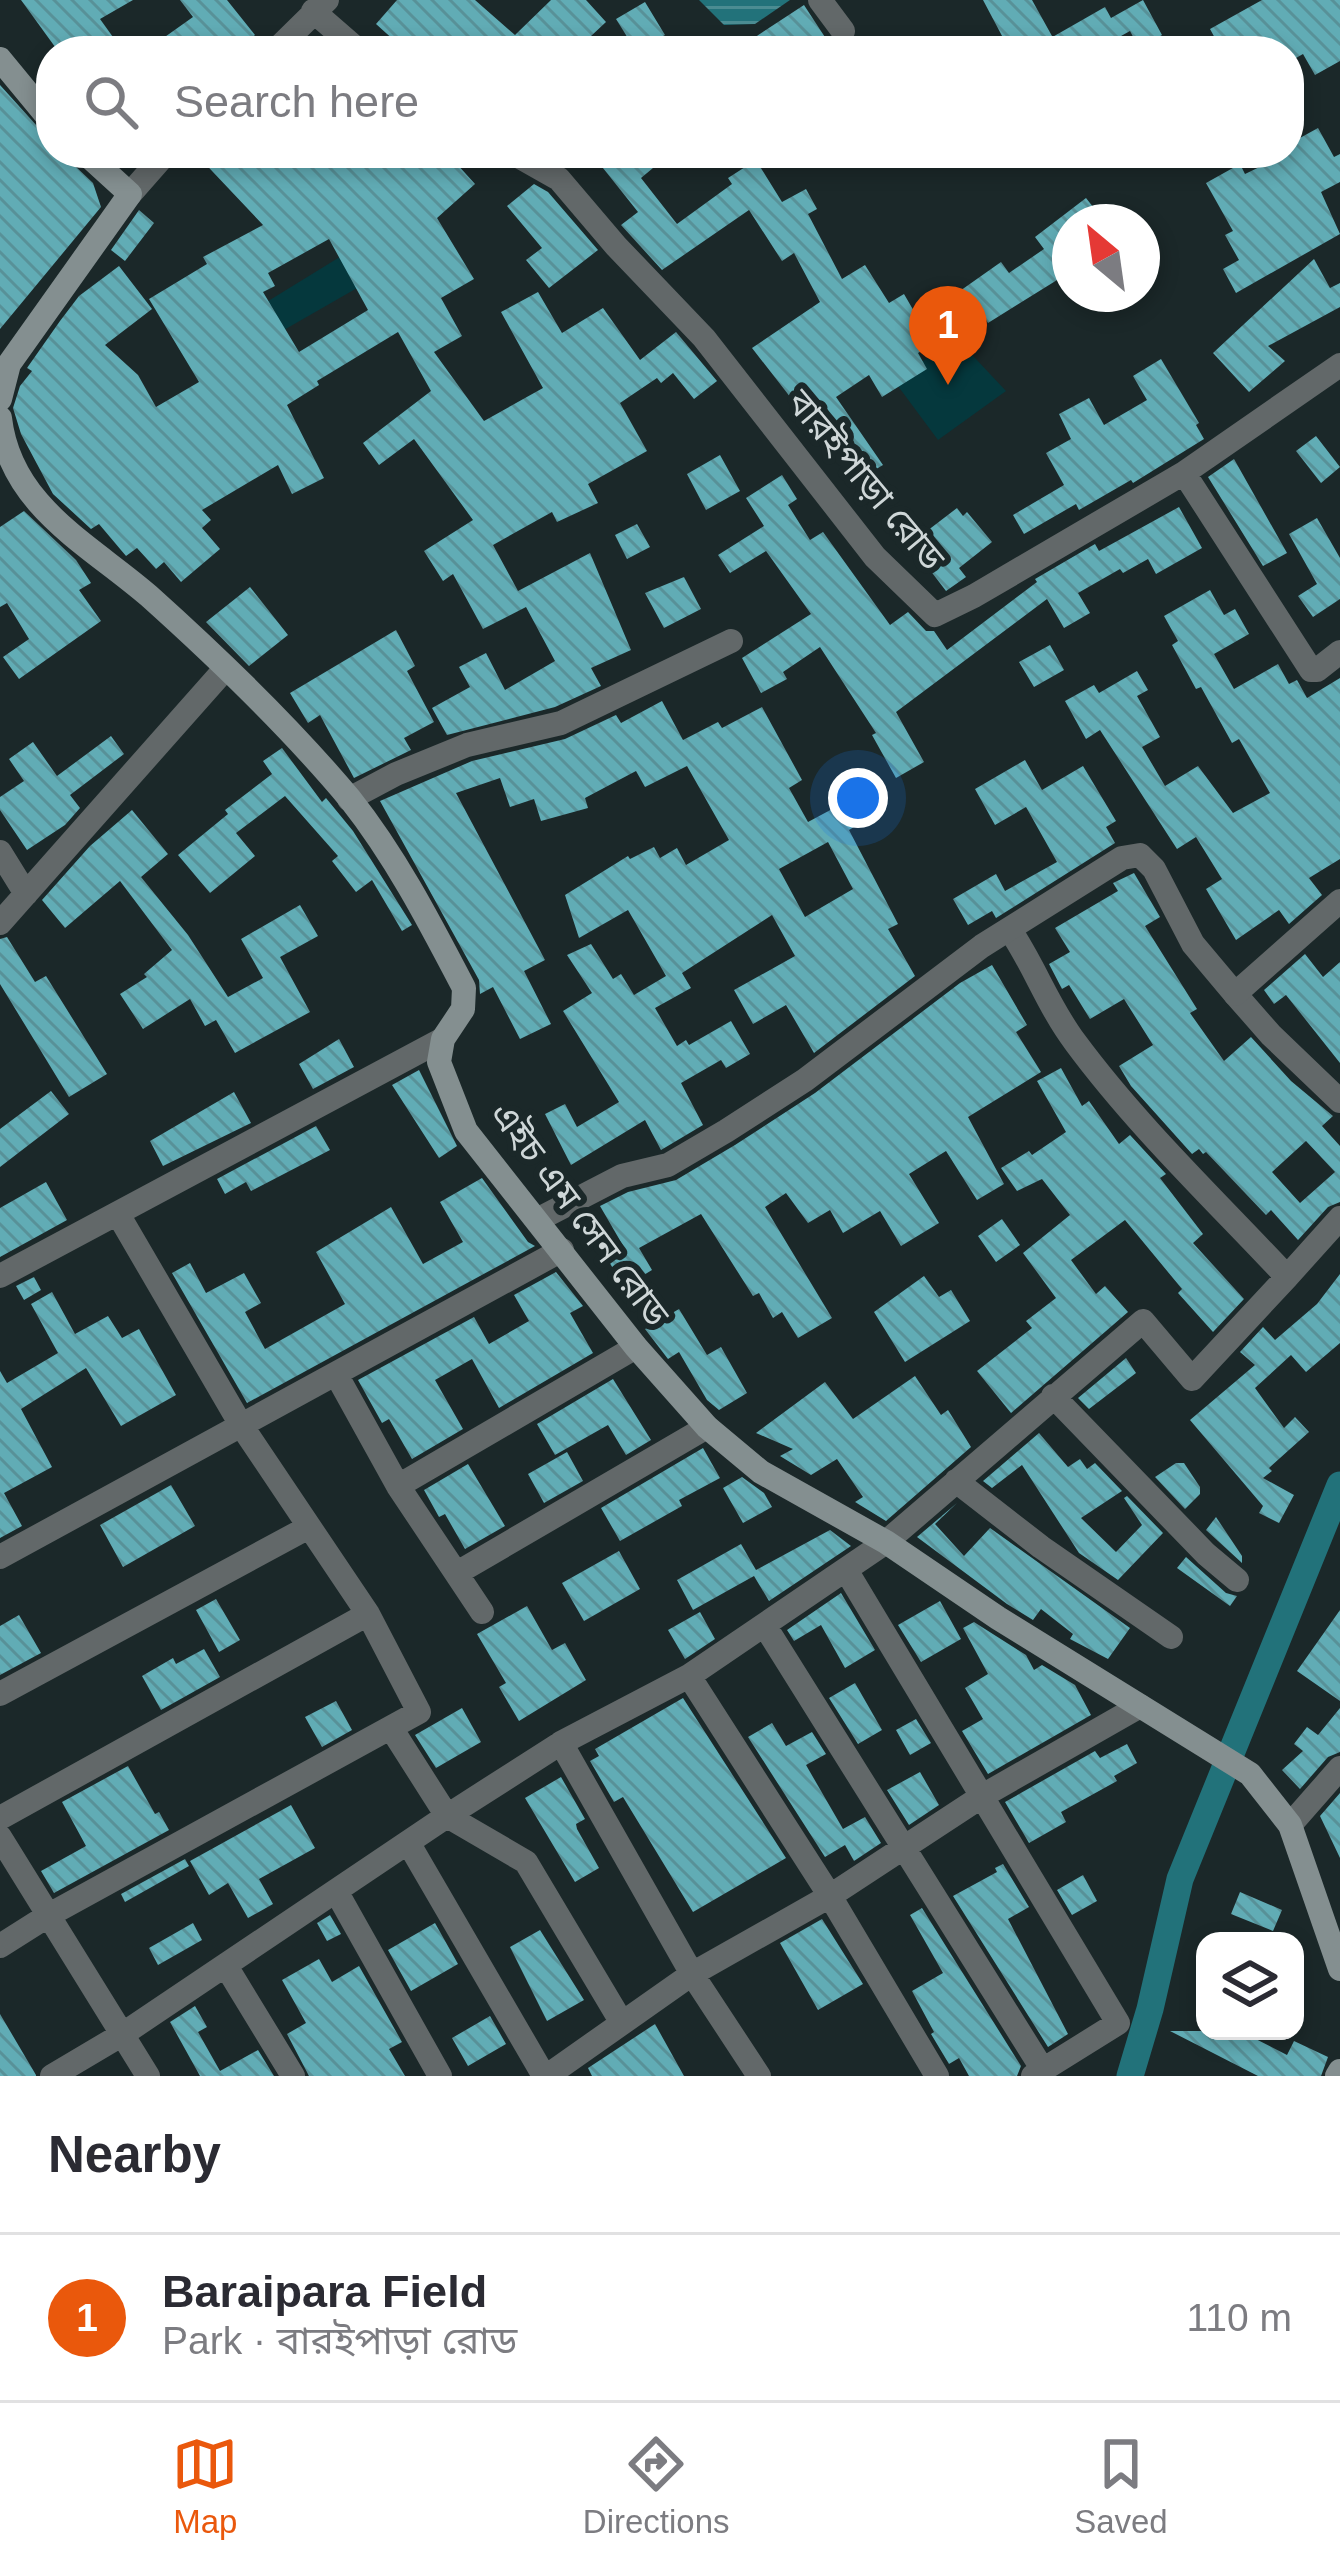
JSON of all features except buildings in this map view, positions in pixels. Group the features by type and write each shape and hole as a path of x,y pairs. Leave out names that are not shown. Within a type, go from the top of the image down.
{"main road":[{"path":"0,59 36,103"},
{"path":"0,399 9,364 130,194 102,168"},
{"name":"এইচ এম সেন রোড","path":"0,418 3,446 59,527 146,594 225,669 349,799 396,862 464,988 463,1009 443,1039 439,1062 466,1131 636,1347 707,1427 760,1472 886,1542 1250,1774 1290,1825 1340,1969"}],"street":[{"path":"820,0 843,31"},
{"path":"290,36 320,6 345,36"},
{"path":"130,194 153,168"},
{"name":"বারইপাড়া রোড","path":"540,168 559,179 704,338 875,557 935,615 1184,473 1340,365"},
{"path":"1184,473 1311,670 1340,652"},
{"path":"349,799 467,746 561,723 730,640"},
{"path":"0,923 225,669"},
{"path":"0,852 26,894"},
{"path":"537,1220 622,1176 668,1165 726,1131 805,1080 982,946 1088,876 1122,858 1140,855 1154,869 1192,944 1271,1035 1340,1102"},
{"path":"1235,994 1340,901"},
{"path":"1010,930 1078,1046 1287,1277"},
{"path":"0,1276 443,1039"},
{"path":"0,1946 419,1712 368,1614 241,1425 118,1214"},
{"path":"52,2076 561,1743 689,1676 846,1570 886,1542 1143,1321 1192,1379 1340,1217"},
{"path":"0,1557 562,1250"},
{"path":"398,1486 636,1347"},
{"path":"336,1374 398,1486 482,1612"},
{"path":"1053,1396 1237,1580"},
{"path":"457,1573 707,1427"},
{"path":"956,1481 1171,1637"},
{"path":"0,1694 309,1527"},
{"path":"765,1626 1038,2073 1118,2023 846,1570"},
{"path":"0,1818 368,1614"},
{"path":"689,1676 938,2076"},
{"path":"409,1844 546,2076 692,1974 830,1897 984,1796 1140,1706"},
{"path":"391,1728 447,1816 526,1862 622,2024"},
{"path":"561,1743 692,1974 759,2076"},
{"path":"1290,1825 1340,1768"},
{"path":"0,1837 148,2076"},
{"path":"336,1891 440,2076"},
{"path":"226,1966 292,2076"}],"shaded area":[{"path":"699,0 790,0 755,24 724,25"},
{"path":"343,255 392,268 263,342 252,311"},
{"path":"959,341 1006,391 938,440 892,378"}],"waterway":[{"path":"1130,2076 1180,1879 1340,1485"}],"place":[{"name":"Baraipara Field","path":"948,385"}]}
